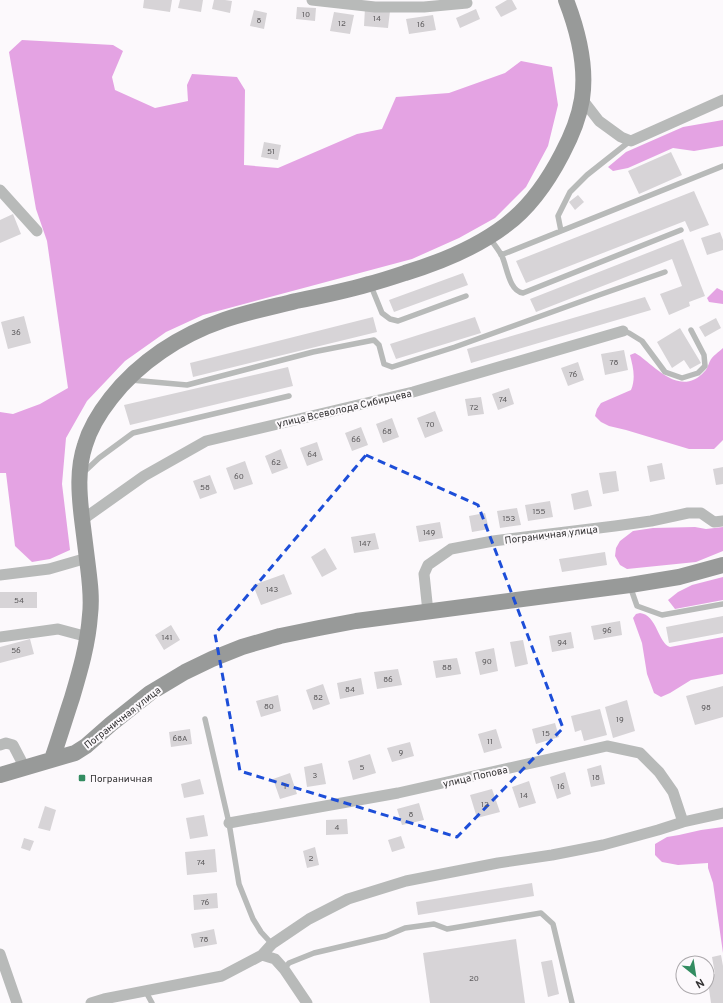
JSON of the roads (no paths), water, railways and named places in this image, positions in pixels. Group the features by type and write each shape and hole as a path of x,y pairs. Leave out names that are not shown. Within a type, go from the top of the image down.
{"main road":[{"path":"52,759 83,662 88,637 91,613 90,588 79,495 80,462 84,446 98,416 127,380 148,360 170,345 193,333 222,320 370,284 450,258 489,237 524,209 552,172 579,116 584,81 583,64 576,30 566,0"},
{"name":"Пограничная улица","path":"0,775 75,753 86,746 150,693 185,672 242,647 280,636 356,621 630,586 679,577 723,565"}],"street":[{"path":"312,0 375,7 424,7 466,3"},
{"path":"582,99 599,121 621,137 631,141 723,100"},
{"path":"701,109 723,109"},
{"path":"0,190 37,232"},
{"name":"улица Всеволода Сибирцева","path":"82,520 144,476 206,441 414,392 623,331"},
{"name":"Пограничная улица","path":"428,612 424,574 428,565 451,549 493,541 651,521 688,513 701,513 714,522 723,521"},
{"path":"0,575 49,568 87,558"},
{"path":"0,637 58,629 88,637"},
{"path":"0,745 6,743 13,745 25,768"},
{"name":"улица Попова","path":"229,823 398,793 607,746 640,754 659,772 673,792 683,822"},
{"path":"91,1003 104,999 222,976 262,955 272,944 309,919 348,899 406,881 596,846 683,822 723,813"},
{"path":"0,954 17,1003"},
{"path":"262,955 275,959 284,969 307,1003"}],"lane":[{"path":"561,231 558,216 570,192 587,175 631,141"},
{"path":"501,255 723,166"},
{"path":"489,237 501,255 513,287 518,292 523,293 681,230"},
{"path":"127,380 187,385 313,352 374,340 379,345 384,364 392,367 455,347 665,272"},
{"path":"370,284 382,313 390,319 398,321 466,296"},
{"path":"623,331 642,341 665,372 682,378 698,373 705,366 704,355 690,330"},
{"path":"80,476 99,458 133,433 289,396"},
{"path":"630,586 637,606 662,615 723,604"},
{"path":"205,719 229,823 239,884 253,919 261,932 272,944"},
{"path":"284,969 289,963 314,953 386,936 405,928 434,924 447,929 541,913 553,924 572,1003"},
{"path":"146,992 152,1003"}],"place":[{"name":"Пограничная","path":"82,778"}]}
